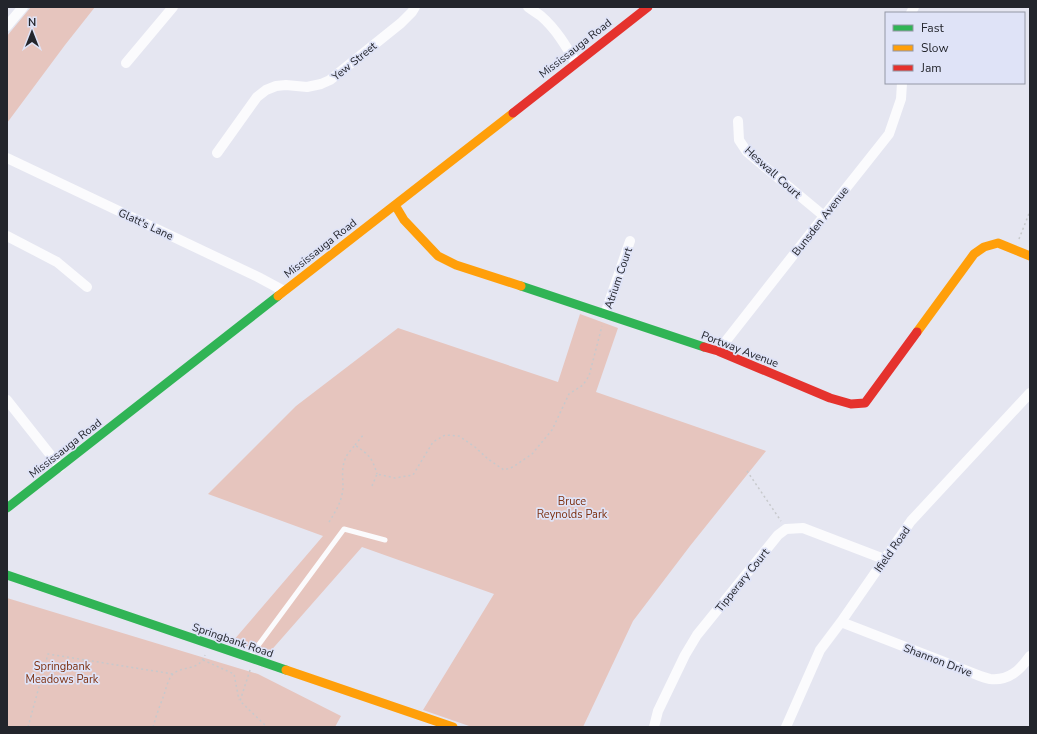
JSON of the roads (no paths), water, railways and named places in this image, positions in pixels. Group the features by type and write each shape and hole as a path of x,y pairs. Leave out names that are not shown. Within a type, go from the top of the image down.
{"street":[{"path":"7,26 23,7"},
{"path":"126,63 173,7"},
{"name":"Yew Street","path":"217,153 257,97 266,90 276,86 286,85 307,87 321,84 330,80 400,23 412,12 415,7"},
{"path":"528,7 540,16 555,31 576,63"},
{"name":"Mississauga Road","path":"7,508 648,7"},
{"name":"Bunsden Avenue","path":"718,351 889,134 901,99 902,84"},
{"name":"Heswall Court","path":"738,121 739,140 747,152 824,216"},
{"name":"Glatt's Lane","path":"7,158 258,277 284,291"},
{"name":"Portway Avenue","path":"395,205 404,220 438,256 456,266 718,351 830,398 851,404 865,403 974,254 984,247 998,243 1030,256"},
{"path":"7,236 58,262 86,287"},
{"name":"Atrium Court","path":"605,314 630,241"},
{"name":"Ifield Road","path":"786,727 820,650 911,521 1030,393"},
{"path":"7,400 60,467"},
{"name":"Tipperary Court","path":"654,727 661,704 685,655 697,636 778,535 786,529 804,528 884,559"},
{"name":"Springbank Road","path":"7,575 453,727"},
{"name":"Shannon Drive","path":"841,622 990,679 1002,679 1013,674 1021,668 1030,656"}],"lane":[{"path":"251,659 344,529 385,540"}],"park label":[{"name":"Bruce Reynolds Park","path":"572,507"},
{"name":"Springbank Meadows Park","path":"62,672"}]}
